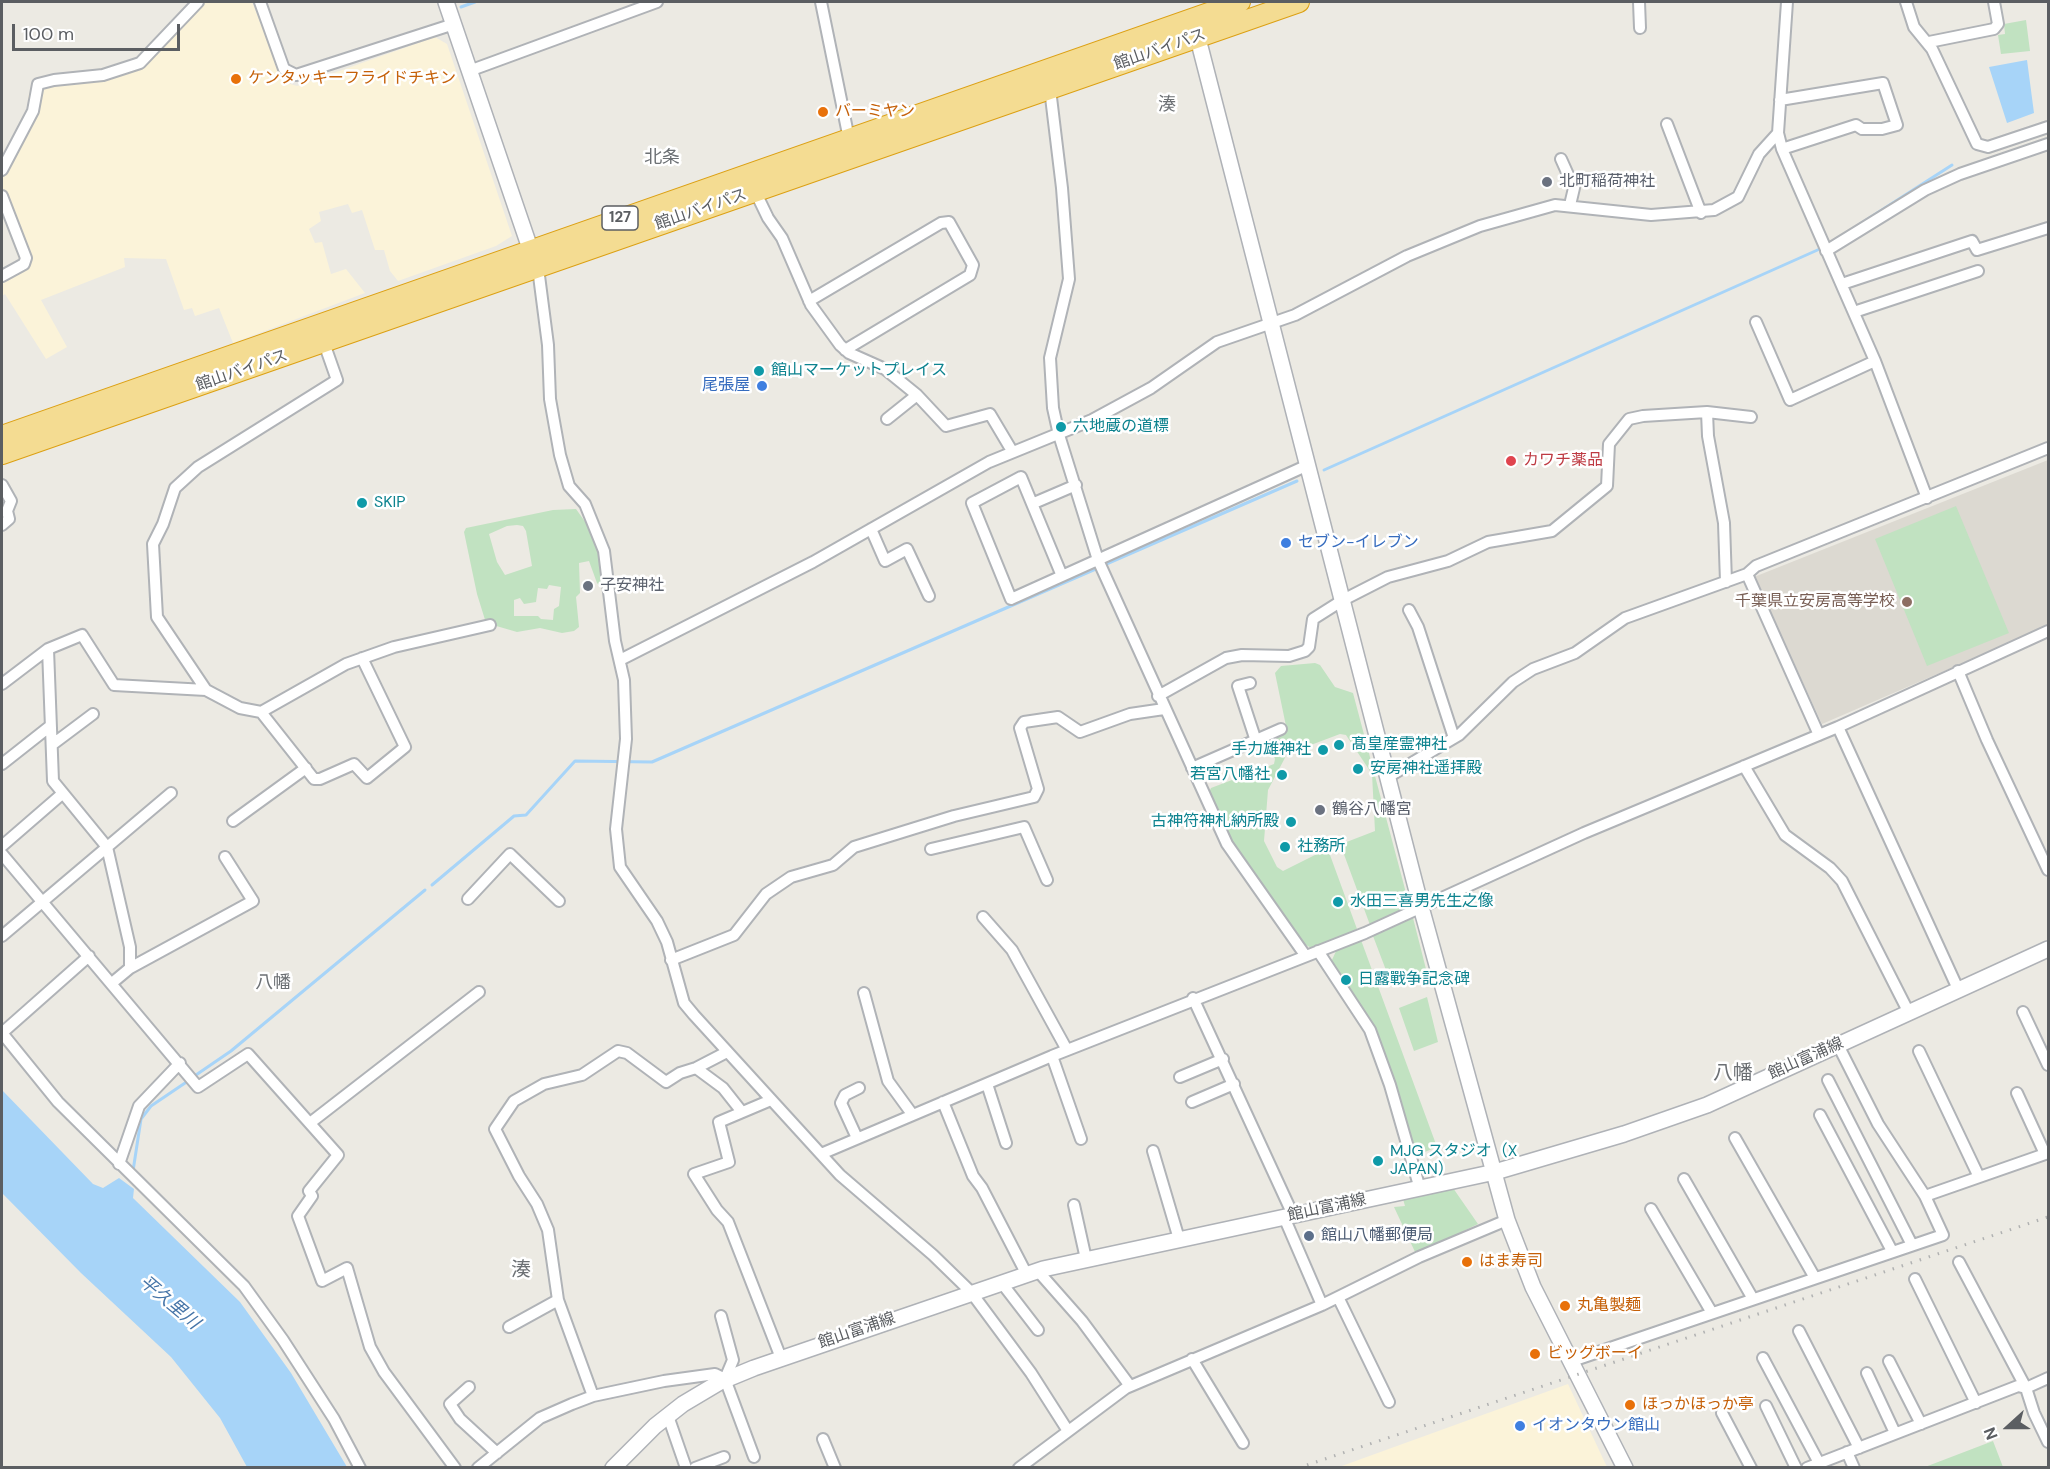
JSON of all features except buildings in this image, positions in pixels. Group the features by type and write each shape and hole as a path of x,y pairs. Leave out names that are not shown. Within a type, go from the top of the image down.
{"highway":[{"name":"館山バイパス","path":"2,454 1050,89 1196,28 1240,2"},
{"name":"館山バイパス","path":"2,436 849,138 1196,28 1299,2"}],"street":[{"path":"2,170 33,111 38,84 103,75 140,63 198,2"},
{"path":"260,2 284,69 296,75 454,24"},
{"path":"446,2 538,268 548,345 550,399 560,455 569,486 585,504 604,551 627,719 616,829 620,867 657,921 667,942 684,1003 725,1053 840,1175 933,1255 971,1292 1031,1373 1068,1431"},
{"path":"469,72 657,2"},
{"path":"821,2 849,138"},
{"path":"1639,2 1640,28"},
{"path":"1787,2 1779,100 1778,133 1782,149 1875,362 1927,498"},
{"path":"1906,2 1914,27 1929,42 1977,144 1988,147 2049,127"},
{"path":"1929,42 1994,29 1998,24 1994,2"},
{"path":"1196,28 1421,907 1507,1220 1533,1287 1625,1467"},
{"path":"1779,100 1883,83 1897,125 1882,129 1862,129 1856,125 1782,149"},
{"path":"1050,89 1062,188 1069,279 1050,358 1053,408 1059,435 1100,564 1227,844 1305,955"},
{"path":"1666,124 1701,213"},
{"path":"620,660 813,562 1012,451 1059,435 1151,388 1217,342 1295,315 1407,256 1480,226 1543,207 1570,205 1651,215 1701,213 1714,210 1738,197 1759,154 1778,133"},
{"path":"1825,248 1925,190 1960,174 2049,144"},
{"path":"1561,159 1572,182 1570,205"},
{"path":"755,191 768,218 782,238 809,301 845,350 885,369 917,395 946,426 990,414 1012,451"},
{"path":"2,196 26,258 24,264 2,276"},
{"path":"809,301 941,223 949,222 973,265 970,275 845,350"},
{"path":"1842,284 1972,241 1977,250 2049,228"},
{"path":"1854,312 1978,271"},
{"path":"1756,322 1790,400 1875,362"},
{"path":"206,690 157,617 153,544 163,524 175,488 198,467 337,380 324,343"},
{"path":"887,418 917,395"},
{"path":"1707,412 1708,436 1724,523 1726,582"},
{"path":"1158,696 1226,658 1242,655 1289,656 1305,651 1309,647 1310,624 1313,619 1343,600 1388,577 1448,561 1488,542 1552,531 1607,486 1609,444 1629,420 1643,416 1707,412 1751,417"},
{"path":"1388,777 1454,738 1513,682 1533,669 1575,653 1625,618 1747,574 1756,566 2049,448"},
{"path":"1062,576 1034,503 1021,477 972,503 1011,599 1062,576 1100,564 1308,465"},
{"path":"2,485 11,501 7,511 9,519 2,525"},
{"path":"1034,503 1076,485"},
{"path":"871,529 885,561 907,549 929,596"},
{"path":"1747,574 1819,735"},
{"path":"1409,610 1418,627 1454,738"},
{"path":"2,684 48,649 82,635 114,685 206,690 240,708 261,712 346,664 394,647 490,625"},
{"path":"821,1154 1193,998 1318,951 1584,834 1838,727 2049,631"},
{"path":"48,649 49,727 53,744 53,781 107,847 130,947 130,968"},
{"path":"261,712 314,779 320,779 354,764 367,778 405,747 362,658"},
{"path":"1958,671 1987,740 2049,870"},
{"path":"1250,683 1238,686 1255,738"},
{"path":"671,960 734,935 766,894 791,877 832,865 854,847 954,816 1034,797 1038,789 1020,728 1024,722 1059,717 1080,732 1130,714 1164,709"},
{"path":"53,744 93,714"},
{"path":"2,764 49,727"},
{"path":"1838,727 1958,989"},
{"path":"1192,768 1255,738 1281,729"},
{"path":"1744,766 1785,836 1830,868 1842,882 1909,1013"},
{"path":"233,821 306,768"},
{"path":"2,936 171,793"},
{"path":"2,846 62,794"},
{"path":"932,849 1024,827 1047,880"},
{"path":"2,854 198,1087 248,1054 338,1155 309,1191 312,1196 298,1216 322,1281 347,1268 370,1347 384,1372 455,1467"},
{"path":"468,899 510,854 559,901"},
{"path":"112,983 130,968 253,901 225,856"},
{"path":"983,917 1012,950 1067,1050"},
{"name":"館山富浦線","path":"613,1467 668,1416 725,1380 781,1358 1031,1272 1495,1172 1676,1117 2049,949"},
{"path":"1318,951 1370,1030 1390,1085 1420,1189"},
{"path":"89,956 2,1033 58,1102 244,1286 283,1340 334,1419 360,1467"},
{"path":"310,1123 479,992"},
{"path":"864,993 888,1081 912,1114"},
{"path":"1193,998 1234,1084 1322,1305"},
{"path":"2023,1012 2049,1065"},
{"path":"1572,1361 1943,1234 1925,1196 1878,1124 1838,1045"},
{"path":"593,1396 558,1300 548,1230 537,1204 519,1176 495,1129 502,1115 514,1101 544,1084 582,1075 618,1051 627,1053 666,1082 680,1073 696,1068 725,1053"},
{"path":"1919,1051 1979,1178"},
{"path":"1052,1056 1081,1139"},
{"path":"1180,1077 1223,1059"},
{"path":"122,1167 139,1106 180,1063"},
{"path":"696,1068 723,1088 742,1112"},
{"path":"1828,1080 1912,1245"},
{"path":"987,1084 1006,1143"},
{"path":"1192,1102 1234,1084"},
{"path":"857,1138 841,1103 845,1095 859,1088"},
{"path":"1925,1196 2047,1153 2018,1093"},
{"path":"771,1100 719,1122 729,1162 694,1174 728,1222 781,1358"},
{"path":"943,1102 973,1176 1031,1272 1082,1321 1130,1386"},
{"path":"1820,1115 1892,1251"},
{"path":"1735,1138 1815,1278"},
{"path":"1153,1151 1179,1239"},
{"path":"1684,1179 1753,1299"},
{"path":"1074,1205 1086,1259"},
{"path":"1651,1209 1712,1313"},
{"path":"1019,1467 1092,1411 1130,1386 1322,1305 1419,1257 1507,1220"},
{"path":"1959,1262 2026,1388 2034,1413 2049,1442"},
{"path":"1915,1279 1976,1403"},
{"path":"1001,1282 1038,1330"},
{"path":"1338,1297 1389,1402"},
{"path":"509,1327 558,1300"},
{"path":"721,1316 734,1360 725,1380"},
{"path":"1799,1331 1859,1448"},
{"path":"1763,1358 1819,1463"},
{"path":"1192,1359 1243,1443"},
{"path":"1889,1361 1922,1424"},
{"path":"1866,1373 1895,1433"},
{"path":"478,1467 540,1418 593,1396 664,1381 715,1374 725,1380 754,1457"},
{"path":"1807,1467 2018,1386 2026,1388 2049,1378"},
{"path":"469,1387 450,1404 460,1419 497,1452"},
{"path":"1766,1406 1796,1467"},
{"path":"1722,1413 1751,1467"},
{"path":"668,1416 686,1467"},
{"path":"823,1439 835,1467"},
{"path":"1847,1452 1854,1467"},
{"path":"695,1467 724,1457"}],"shaded area":[{"path":"194,2 252,2 284,82 297,86 435,37 447,44 512,236 496,246 398,281 390,271 384,250 375,250 362,210 352,213 348,204 319,212 321,221 309,229 315,243 322,242 331,274 346,269 365,293 233,343 219,308 195,316 192,308 184,310 166,259 124,258 125,267 41,300 67,347 46,359 5,294 2,296 2,273 20,262 2,214 2,161 29,110 28,97 31,88 46,83 102,77 138,60"},
{"name":"千葉県立安房高等学校","path":"2048,460 2048,626 1822,724 1754,577"},
{"name":"イオンタウン館山","path":"1568,1384 1607,1467 1339,1467"}],"green space":[{"path":"2026,20 2030,51 2001,54 1998,35 2005,34 2004,24"},
{"path":"1956,506 2009,633 1927,666 1875,539"},
{"path":"576,509 586,523 601,558 604,582 599,585 589,561 579,563 580,593 576,597 579,627 574,631 562,633 540,628 517,632 486,623 477,594 464,532 466,528 553,510","holes":["507,526 523,526 526,531 532,566 505,575 497,562 489,534","549,585 561,587 559,606 554,609 553,620 541,619 538,616 514,616 514,600 520,598 524,604 536,602 538,588 547,589"]},
{"path":"1315,663 1320,665 1335,687 1353,693 1410,908 1370,925 1342,849 1344,843 1375,831 1372,774 1346,735 1340,734 1287,754 1268,790 1264,841 1277,867 1283,871 1323,851 1330,855 1357,929 1313,949 1297,940 1230,843 1208,794 1211,788 1274,764 1275,759 1268,740 1284,731 1286,726 1275,673 1281,666"},
{"path":"1413,918 1427,973 1392,986 1373,936"},
{"path":"1361,940 1437,1147 1415,1156 1395,1084 1374,1028 1331,962 1337,949"},
{"path":"1427,997 1438,1042 1414,1051 1399,1008"},
{"path":"1453,1188 1478,1224 1416,1254 1394,1207 1405,1206 1403,1199"},
{"path":"1993,1441 2003,1467 1925,1467"}],"water":[{"path":"2027,60 2034,113 2007,123 1989,67"},
{"name":"平久里川","path":"2,1090 93,1184 103,1188 119,1178 134,1189 133,1198 240,1302 291,1373 347,1467 247,1467 220,1418 171,1357 81,1273 2,1193"}],"waterway":[{"path":"461,7 475,2"},
{"path":"1860,224 1952,165"},
{"path":"1324,470 1822,248"},
{"path":"1104,565 1297,481"},
{"path":"432,885 514,816 526,815 575,761 652,762 1098,568"},
{"path":"193,1077 231,1051 425,890"},
{"path":"133,1171 141,1119 151,1106 188,1081"}],"railway":[{"path":"1298,1468 2048,1217"}],"place":[{"name":"ケンタッキーフライドチキン","path":"236,79"},
{"name":"バーミヤン","path":"823,112"},
{"name":"北町稲荷神社","path":"1547,182"},
{"name":"館山マーケットプレイス","path":"759,371"},
{"name":"尾張屋","path":"762,386"},
{"name":"六地蔵の道標","path":"1061,427"},
{"name":"カワチ薬品","path":"1511,461"},
{"name":"SKIP","path":"362,503"},
{"name":"セブン-イレブン","path":"1286,543"},
{"name":"子安神社","path":"588,586"},
{"name":"千葉県立安房高等学校","path":"1907,602"},
{"name":"髙皇産霊神社","path":"1339,745"},
{"name":"手力雄神社","path":"1323,750"},
{"name":"安房神社遥拝殿","path":"1358,769"},
{"name":"若宮八幡社","path":"1282,775"},
{"name":"鶴谷八幡宮","path":"1320,810"},
{"name":"古神符神札納所殿","path":"1291,822"},
{"name":"社務所","path":"1285,847"},
{"name":"水田三喜男先生之像","path":"1338,902"},
{"name":"日露戰争記念碑","path":"1346,980"},
{"name":"MJG スタジオ（X JAPAN）","path":"1378,1161"},
{"name":"館山八幡郵便局","path":"1309,1236"},
{"name":"はま寿司","path":"1467,1262"},
{"name":"丸亀製麺","path":"1565,1306"},
{"name":"ビッグボーイ","path":"1535,1354"},
{"name":"ほっかほっか亭","path":"1630,1405"},
{"name":"イオンタウン館山","path":"1520,1426"}],"district":[{"name":"湊","path":"1167,105"},
{"name":"北条","path":"662,158"},
{"name":"八幡","path":"273,983"},
{"name":"八幡","path":"1733,1074"},
{"name":"湊","path":"521,1271"}]}
